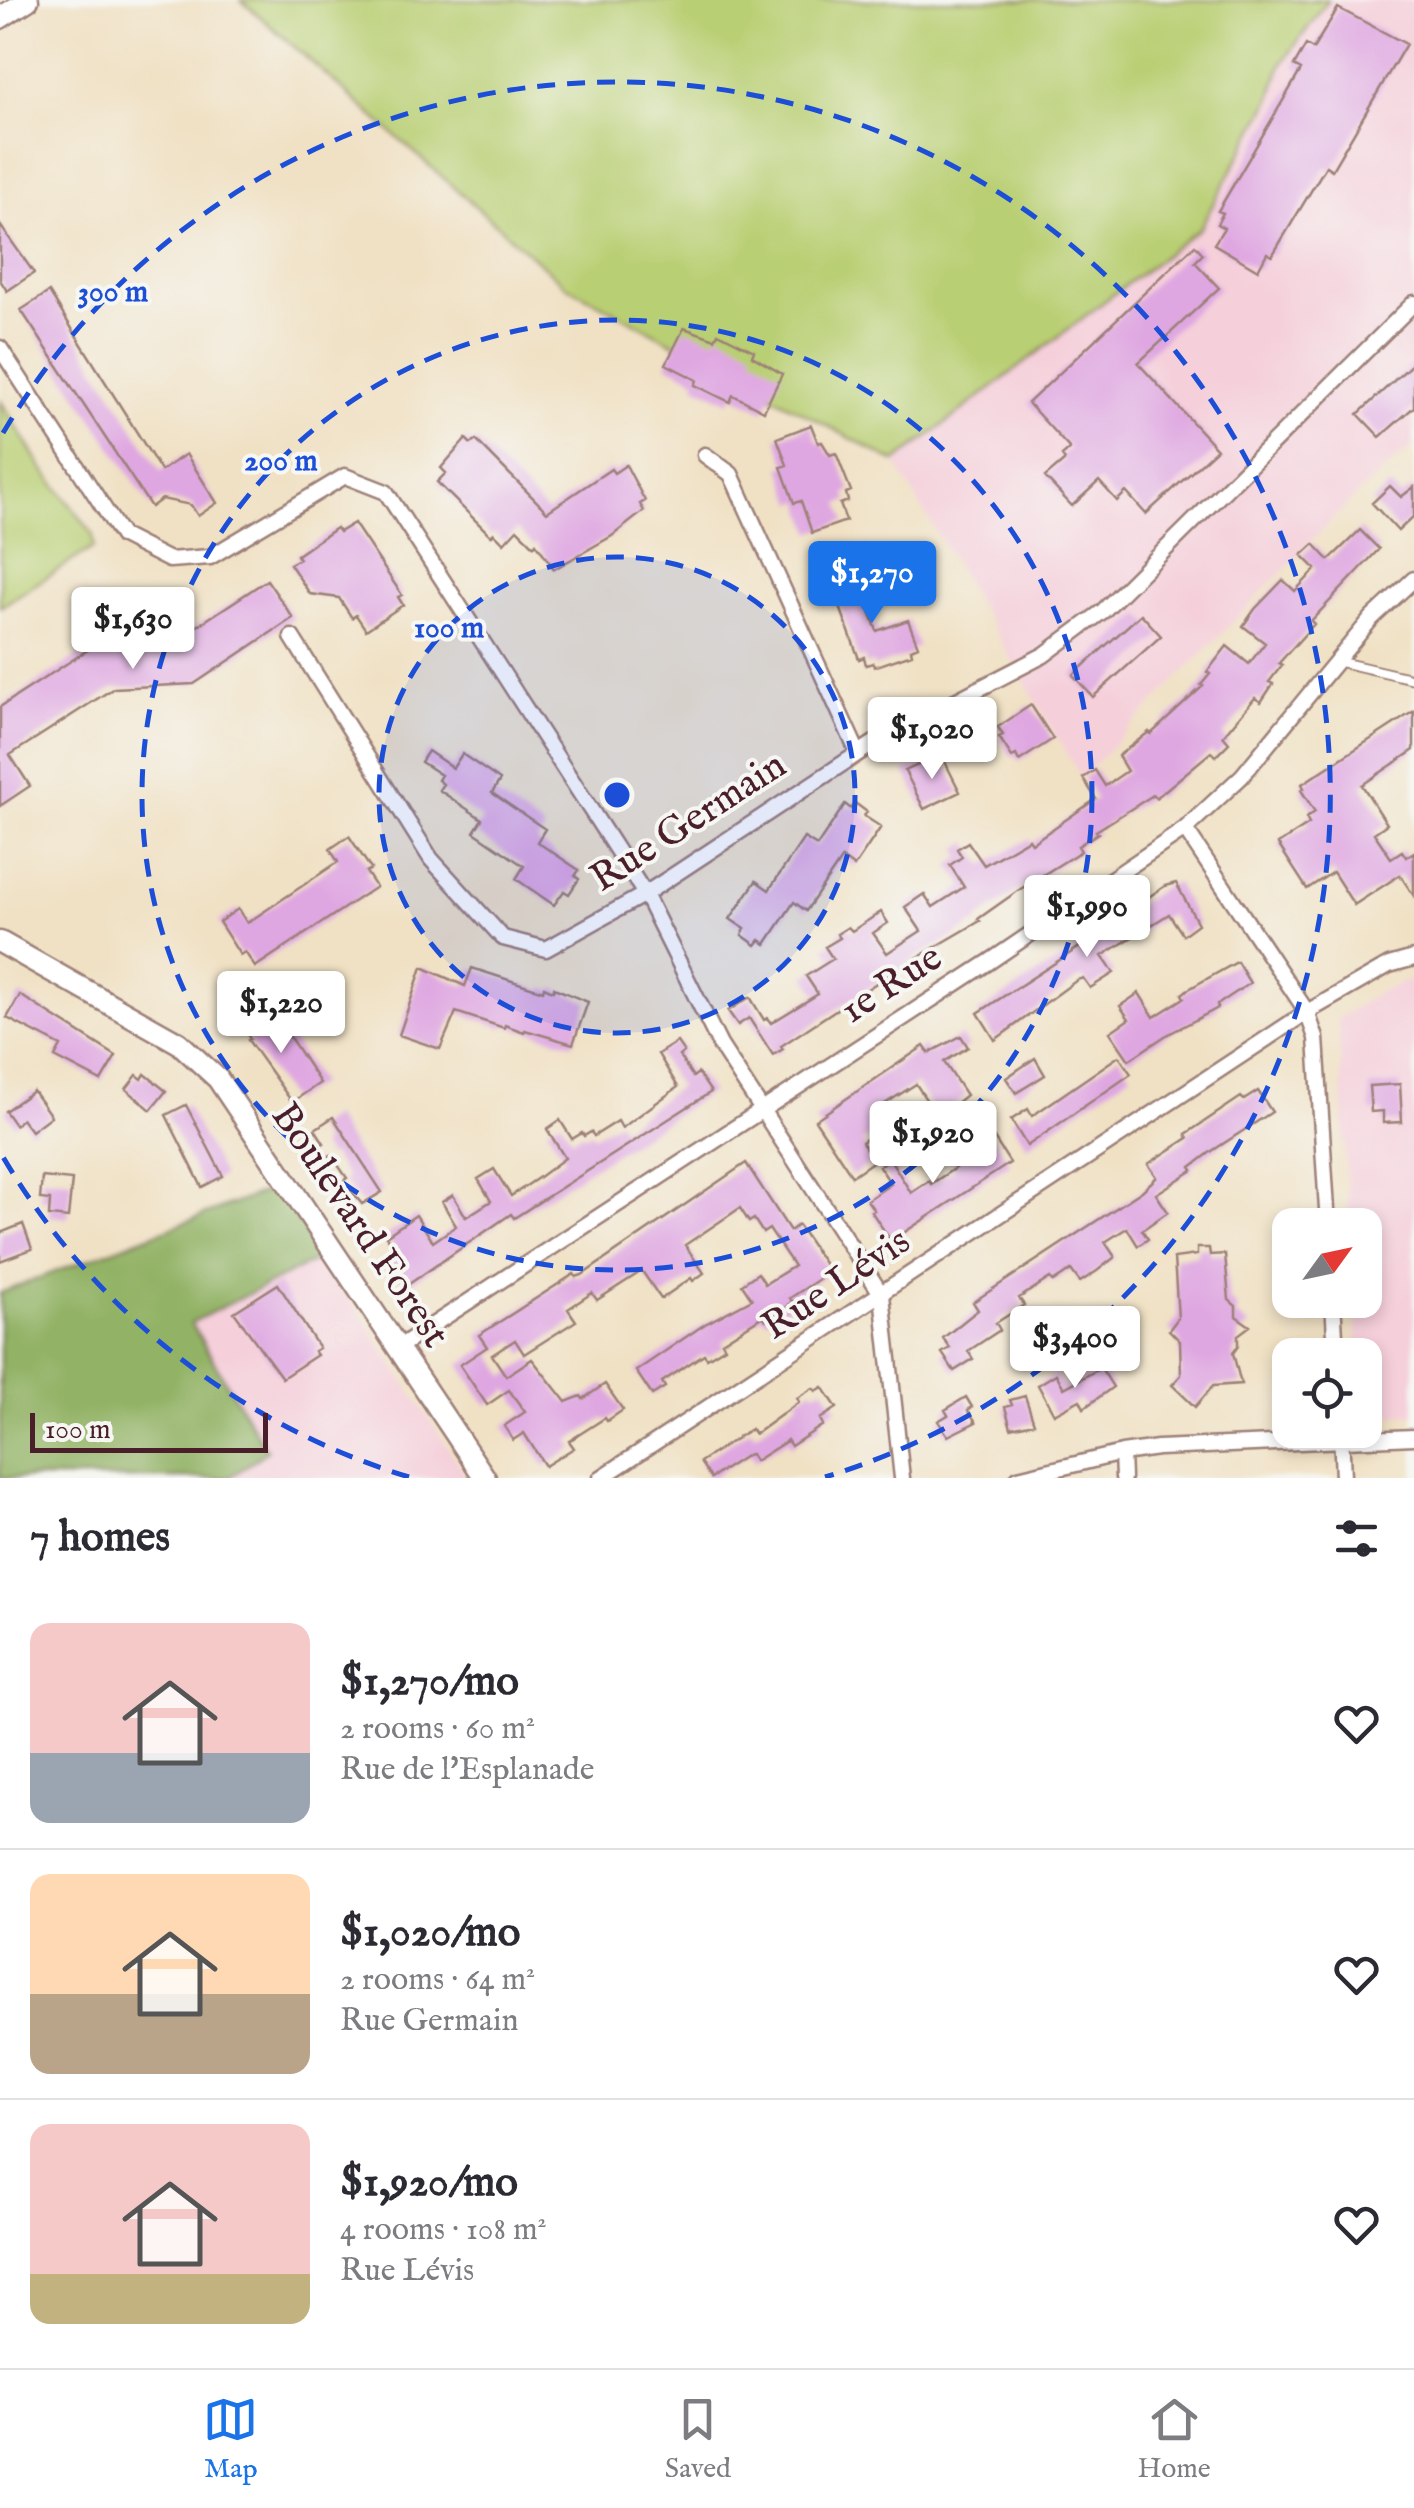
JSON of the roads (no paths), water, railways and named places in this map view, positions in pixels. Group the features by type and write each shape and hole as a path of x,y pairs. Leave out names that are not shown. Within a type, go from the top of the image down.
{"street":[{"path":"0,18 22,2"},
{"name":"Rue Germain","path":"292,638 430,859 503,938 546,949 645,894 858,753 1044,655 1103,611 1414,303"},
{"path":"0,348 122,536 169,560 210,557 346,476 386,492 645,894 720,1045 882,1295 902,1478"},
{"path":"705,455 731,474 858,753"},
{"name":"1e Rue","path":"399,1347 1185,829 1242,776 1372,618 1414,579"},
{"path":"1185,829 1307,1012 1316,1038 1327,1208"},
{"name":"Boulevard Forest","path":"0,942 179,1043 218,1079 485,1478"},
{"name":"Rue Lévis","path":"601,1478 1307,1012 1389,966 1414,958"},
{"path":"1382,1437 1414,1438"},
{"path":"1018,1478 1122,1453 1272,1441"},
{"path":"1342,1448 1344,1478"},
{"path":"1122,1453 1124,1478"}],"lane":[{"path":"1336,661 1414,679"}]}
